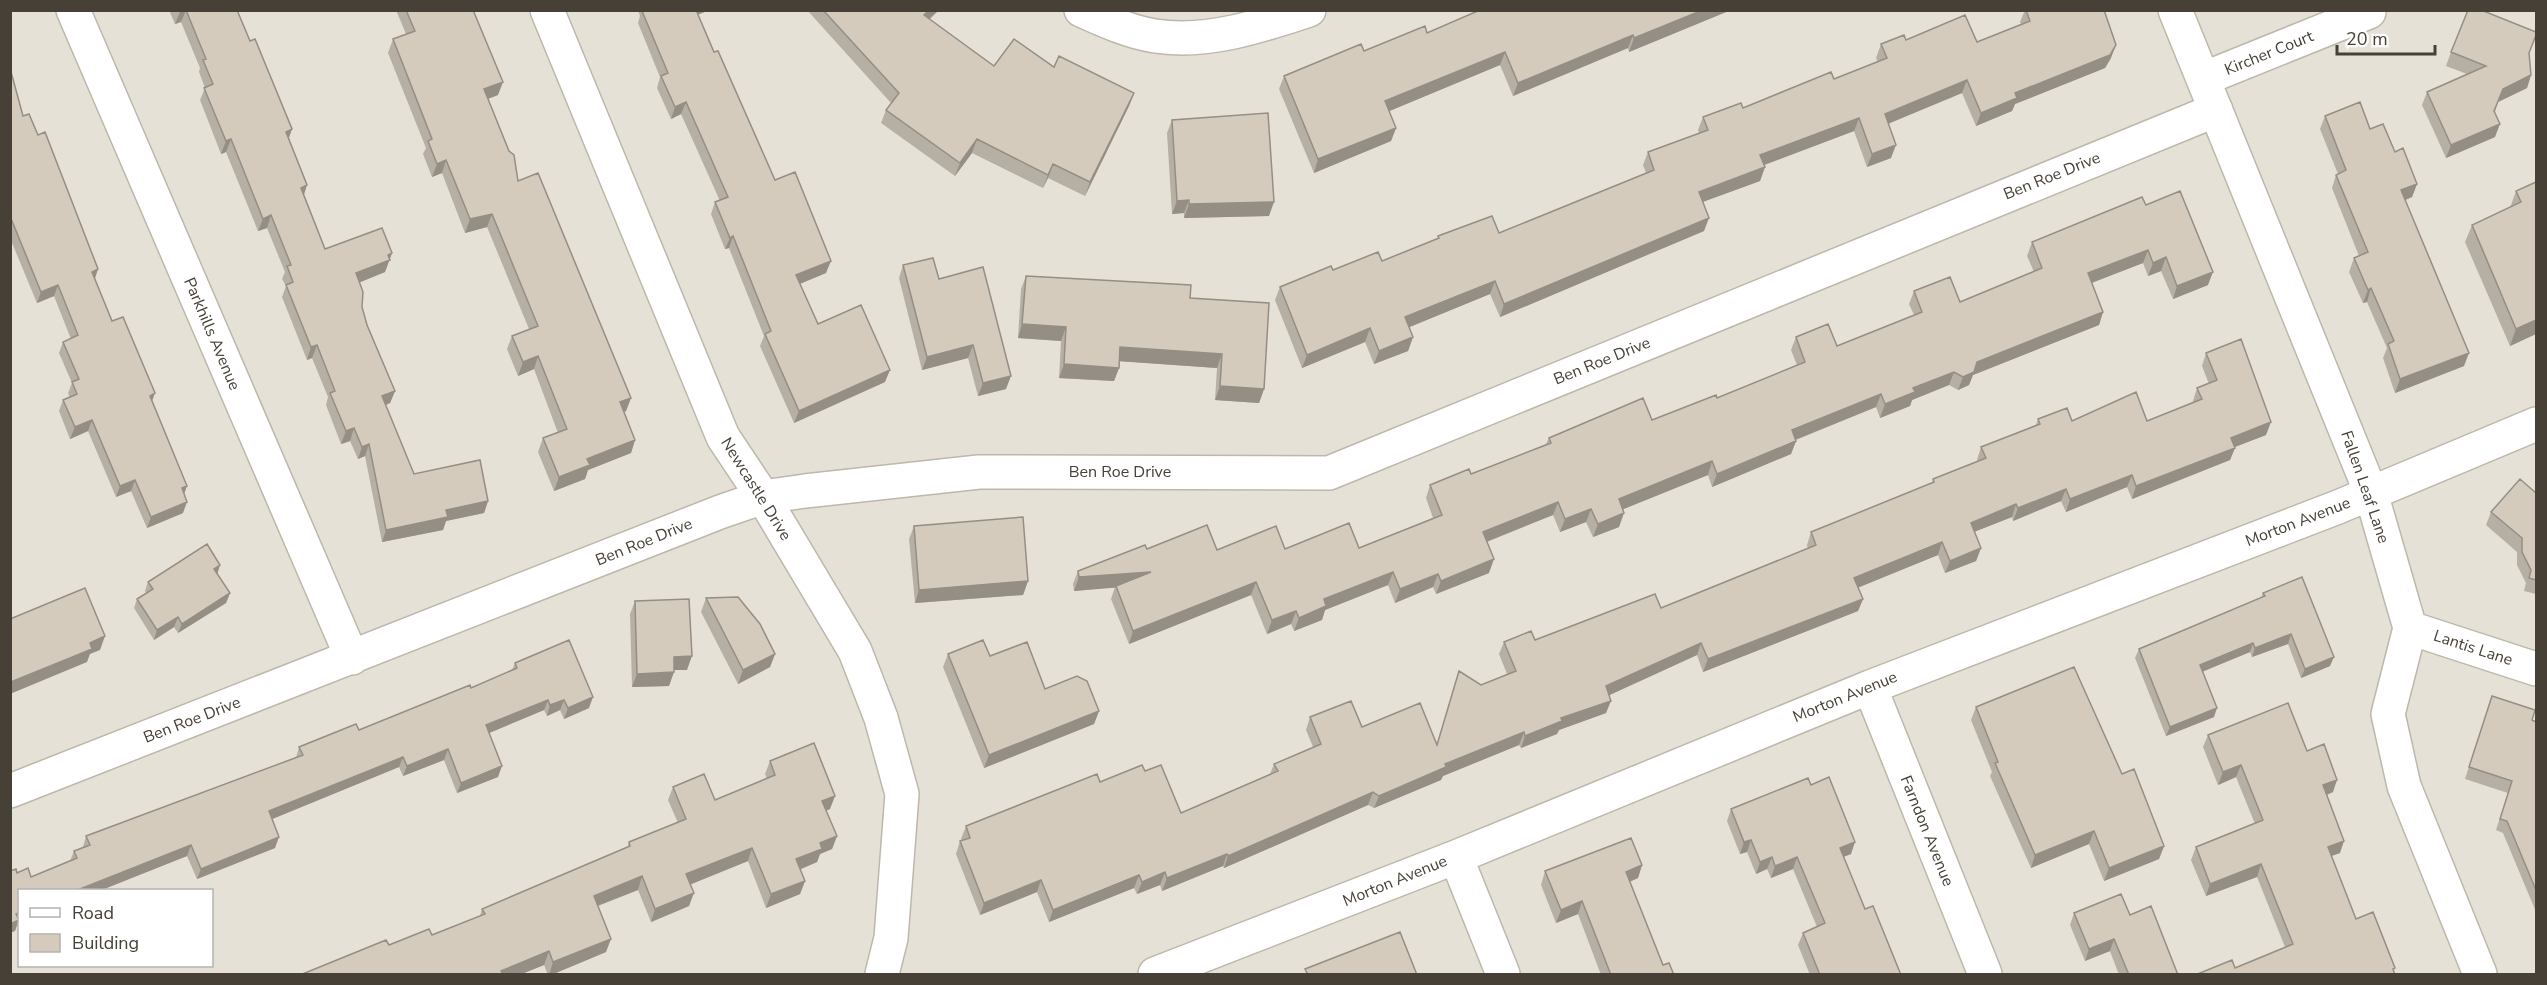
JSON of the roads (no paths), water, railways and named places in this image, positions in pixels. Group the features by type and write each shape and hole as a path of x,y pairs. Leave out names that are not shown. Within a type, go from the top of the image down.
{"street":[{"name":"Parkhills Avenue","path":"73,10 352,658"},
{"name":"Newcastle Drive","path":"547,10 723,437 763,497 855,651 881,718 902,794 891,938 882,975"},
{"path":"1082,10 1105,21 1156,36 1195,36 1258,27 1309,10"},
{"name":"Fallen Leaf Lane","path":"2175,10 2371,494 2409,628 2388,714 2404,786 2480,975"},
{"name":"Kircher Court","path":"2203,79 2369,12"},
{"name":"Ben Roe Drive","path":"10,791 763,497 979,472 1329,473 2216,110"},
{"name":"Morton Avenue","path":"1155,975 1456,857 1869,687 2371,494 2536,424"},
{"name":"Lantis Lane","path":"2409,628 2536,669"},
{"name":"Farndon Avenue","path":"1869,687 1985,975"},
{"path":"1456,857 1503,975"}]}
